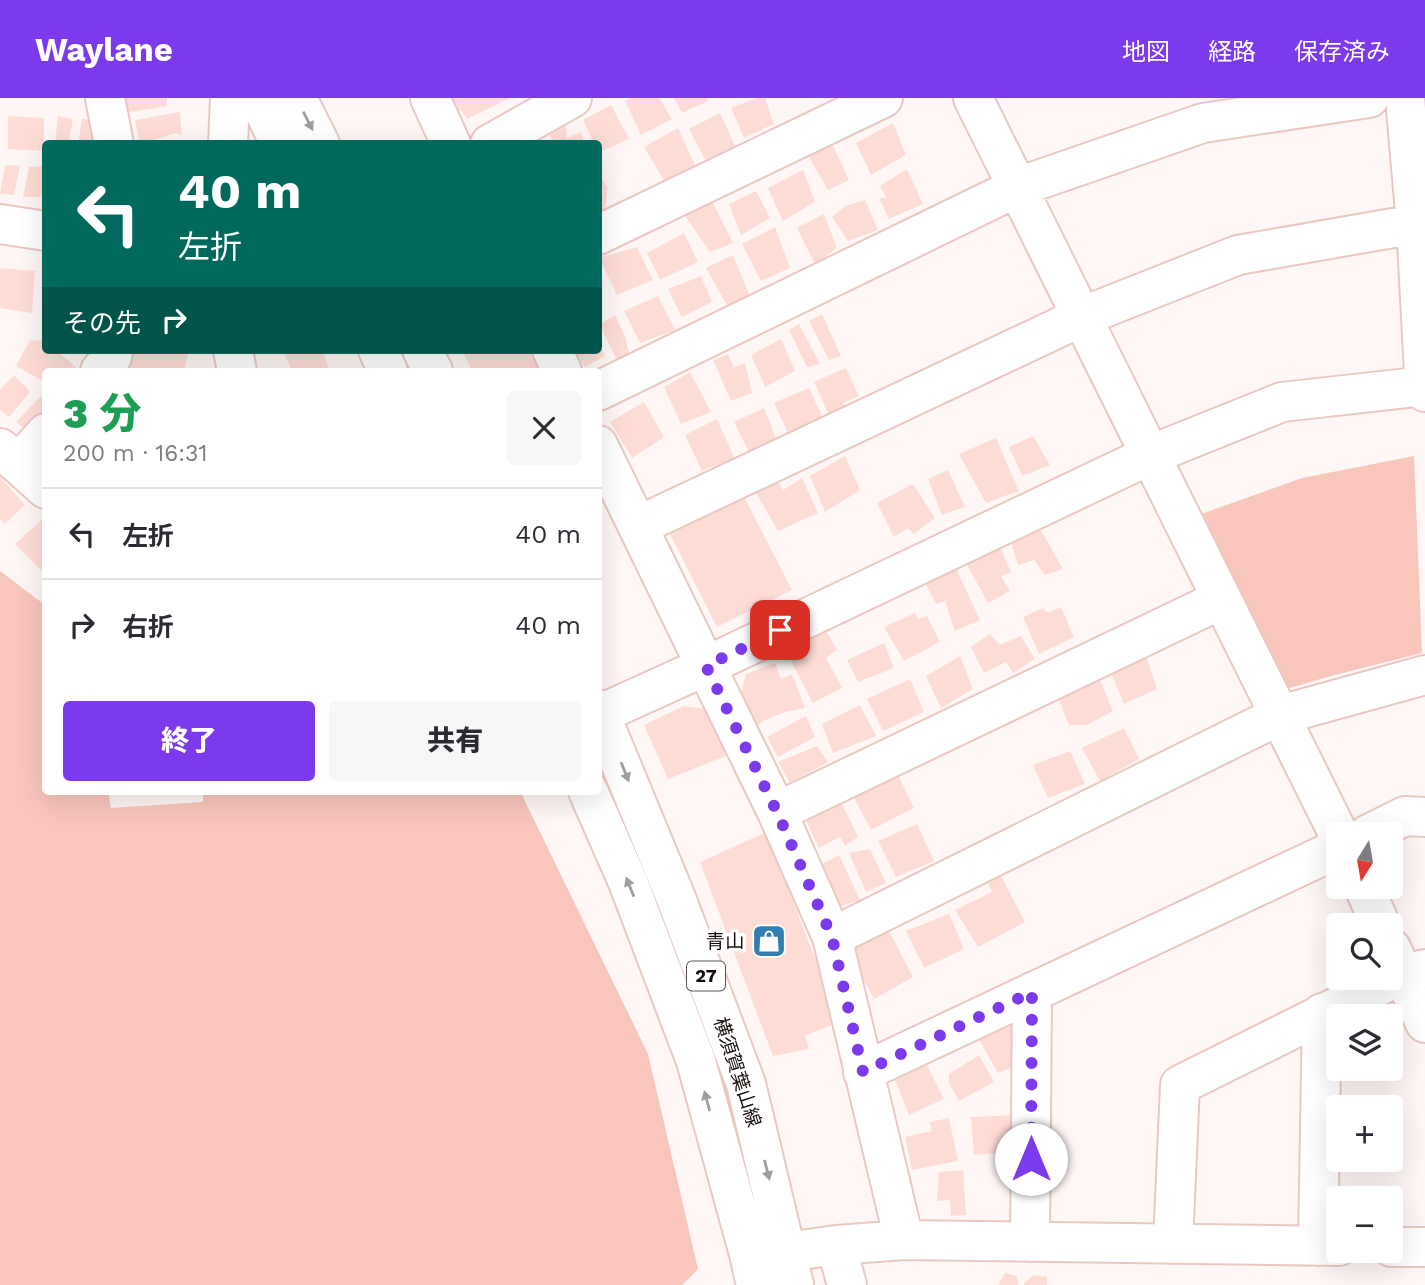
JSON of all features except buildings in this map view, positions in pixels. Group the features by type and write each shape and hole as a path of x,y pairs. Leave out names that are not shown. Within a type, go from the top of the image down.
{"street":[{"path":"105,98 113,140"},
{"path":"228,140 230,98"},
{"path":"258,98 277,140"},
{"path":"297,98 318,140"},
{"path":"430,98 449,140"},
{"path":"497,140 572,98"},
{"path":"602,233 883,98"},
{"path":"974,98 1333,822"},
{"path":"602,389 1018,187 1203,123 1369,98"},
{"path":"1405,98 1420,224 1425,392"},
{"path":"0,224 42,230"},
{"path":"638,526 1081,317 1238,255 1420,224"},
{"path":"103,368 112,354"},
{"path":"602,712 706,666 1150,455 1282,402 1425,386"},
{"path":"21,467 42,438"},
{"path":"602,453 777,812 832,937 904,1240"},
{"path":"777,812 1222,599"},
{"path":"832,937 1280,715 1425,675"},
{"name":"横須賀葉山線","path":"602,720 676,898 746,1084 790,1268"},
{"name":"横須賀葉山線","path":"590,795 628,882 696,1061 756,1285"},
{"path":"1393,822 1405,816 1425,817"},
{"path":"863,1072 1326,854"},
{"path":"1173,1244 1180,1085 1322,1013 1406,964 1425,1023"},
{"path":"1030,1242 1032,992"},
{"path":"1322,1013 1326,1186"},
{"path":"790,1268 836,1245 904,1240 1326,1246"},
{"path":"836,1245 847,1285"},
{"path":"1403,1247 1425,1247"}],"shaded area":[{"path":"1414,456 1422,653 1279,691 1193,517 1302,478"},
{"path":"0,571 42,603 42,795 109,795 111,808 203,802 203,795 522,795 648,1054 698,1269 682,1285 0,1285"}],"place":[{"name":"青山","path":"769,941"}],"route":[{"path":"780,630 706,666 777,812 832,937 863,1072 1032,992 1031,1159"}]}
